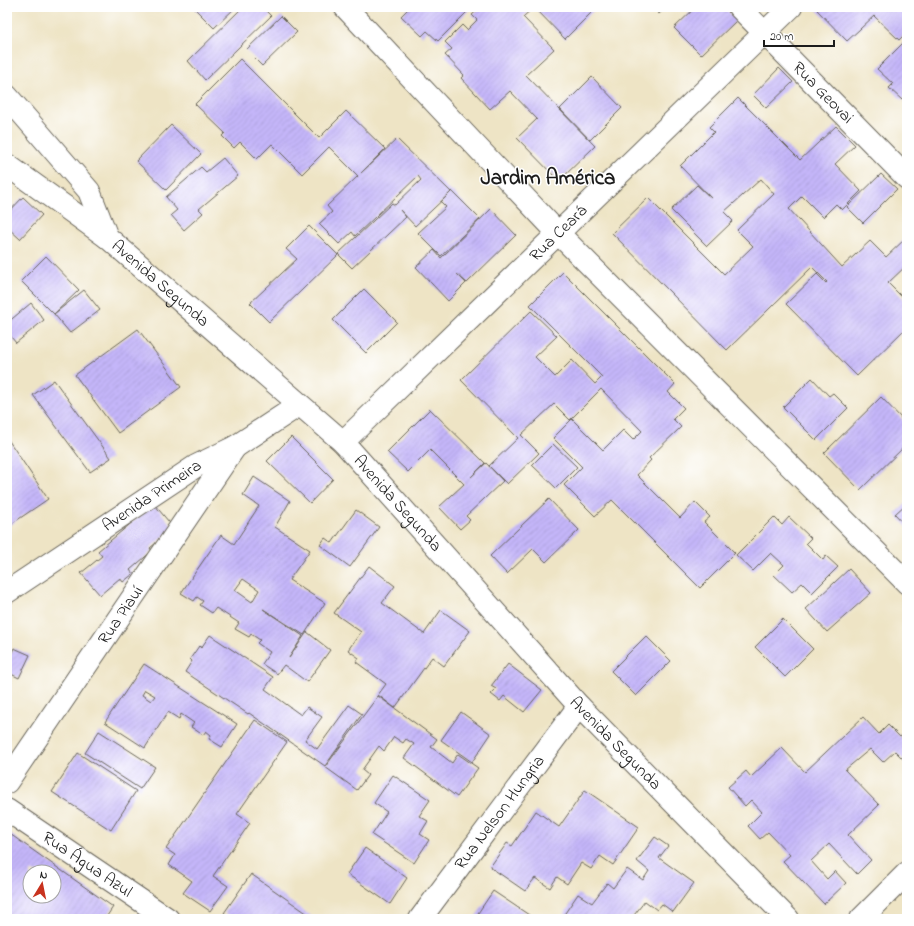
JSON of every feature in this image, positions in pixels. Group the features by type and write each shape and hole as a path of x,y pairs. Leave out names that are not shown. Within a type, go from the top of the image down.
{"street":[{"path":"345,7 558,233 907,583"},
{"name":"Rua Geovai","path":"739,7 907,178"},
{"name":"Rua Ceará","path":"343,442 791,7"},
{"name":"Avenida Segunda","path":"7,96 90,191 107,237 343,442 579,706 788,919"},
{"path":"7,165 107,237"},
{"name":"Avenida Primeira","path":"7,592 196,466 235,447 299,405"},
{"name":"Rua Piauí","path":"7,782 235,447"},
{"name":"Rua Nelson Hungria","path":"420,919 579,706"},
{"name":"Rua Água Azul","path":"7,810 168,919"},
{"path":"861,919 907,873"}],"building":[{"path":"193,7 236,7 214,28"},
{"path":"243,7 262,7 271,16 205,80 188,61"},
{"path":"410,7 472,7 438,41 427,31 422,36 401,16"},
{"path":"481,7 534,7 523,17 554,49 526,75 595,146 559,181 517,138 537,119 510,91 490,109 461,78 464,75 445,55 452,49 445,42 462,25 467,30 477,20 472,15"},
{"path":"534,7 597,7 565,39"},
{"path":"653,7 666,7 659,14"},
{"path":"696,7 724,7 737,20 701,55 674,28"},
{"path":"820,7 864,7 866,9 869,7 907,7 907,32 899,40 874,16 847,41 817,10"},
{"path":"281,16 297,32 262,66 246,50"},
{"path":"907,39 907,96 902,100 889,88 893,84 877,69"},
{"path":"240,59 319,138 346,111 385,149 361,173 397,139 451,192 415,226 400,210 406,217 352,268 338,254 392,203 395,205 421,180 418,176 355,236 352,232 339,244 319,224 332,212 327,206 358,176 329,147 302,174 272,144 257,159 240,142 234,148 222,136 225,133 195,104"},
{"path":"779,68 793,82 766,108 753,95"},
{"path":"592,77 622,108 590,140 560,109"},
{"path":"738,98 800,160 836,126 855,145 835,164 861,191 842,210 836,204 823,217 802,196 789,209 842,267 870,241 886,257 906,238 907,239 907,265 888,283 907,302 907,327 857,376 786,304 817,274 826,283 827,282 812,267 727,350 612,233 648,198 724,274 753,246 737,230 774,194 761,179 724,212 733,221 707,246 671,210 697,185 712,199 680,166 714,132 709,127"},
{"path":"171,125 201,154 166,190 136,161"},
{"path":"223,158 238,176 199,209 203,213 184,230 171,215 177,210 166,197 201,167 206,172"},
{"path":"881,174 897,189 863,223 847,207"},
{"path":"452,191 480,219 441,256 418,233 446,207 441,202"},
{"path":"23,197 42,215 20,239 7,227 7,214"},
{"path":"491,209 516,235 467,283 457,274 466,283 448,301 416,267 434,250 441,258"},
{"path":"309,226 338,255 269,322 250,303 297,259 286,249"},
{"path":"46,256 79,290 54,314 21,281"},
{"path":"563,272 675,384 668,392 684,408 673,419 681,427 649,458 651,460 637,475 680,518 695,502 710,517 704,522 735,553 700,588 612,500 595,516 564,485 582,467 553,438 572,419 603,450 623,430 633,440 642,431 601,389 570,420 554,404 521,435 539,453 507,484 489,466 518,438 461,380 531,311 557,336 535,357 555,377 572,360 595,384 602,377 530,305"},
{"path":"364,289 397,322 366,353 333,320"},
{"path":"84,290 100,310 70,333 54,314"},
{"path":"31,303 44,320 16,343 7,332 7,323"},
{"path":"138,329 181,387 118,433 75,375"},
{"path":"812,378 829,396 833,393 848,408 816,440 783,407"},
{"path":"54,380 111,458 90,472 33,395"},
{"path":"881,397 904,421 907,419 907,444 860,490 824,453"},
{"path":"430,409 485,463 471,477 486,463 503,481 466,516 470,520 460,529 439,507 464,484 430,450 408,472 387,452"},
{"path":"291,437 333,479 310,503 267,461"},
{"path":"7,438 48,499 7,527"},
{"path":"553,444 577,467 556,488 532,465"},
{"path":"254,477 290,501 275,527 310,550 289,580 325,603 304,635 263,609 303,636 289,658 307,632 330,650 307,682 284,665 277,674 262,664 270,652 257,643 260,640 251,634 249,637 235,629 239,623 216,608 212,613 200,605 203,601 197,597 194,601 181,593 221,535 234,544 259,506 243,495","holes":["243,579 259,590 252,602 235,590"]},
{"path":"549,499 579,530 546,562 533,549 507,574 490,556"},
{"path":"907,503 907,527 895,514"},
{"path":"154,504 174,528 150,548 152,551 130,570 133,574 123,582 120,578 100,595 81,573 102,556 98,551"},
{"path":"356,510 379,527 350,567 320,545 325,538 332,543"},
{"path":"774,517 782,525 789,517 811,538 806,543 823,560 826,556 838,567 812,593 802,583 792,592 774,575 784,565 771,553 753,571 736,555"},
{"path":"369,566 395,586 382,603 424,634 441,610 470,631 444,666 432,657 395,708 378,695 386,684 356,662 359,658 348,650 361,632 334,613"},
{"path":"849,569 871,593 827,632 806,609"},
{"path":"783,619 813,649 785,677 755,647"},
{"path":"210,635 273,677 265,689 301,715 307,707 322,717 305,740 317,749 349,705 362,714 325,766 249,713 248,714 185,672 192,661 190,659 199,646 201,648"},
{"path":"646,636 671,661 636,696 611,671"},
{"path":"14,648 30,655 19,678 7,672 7,662"},
{"path":"144,664 237,724 222,747 209,739 211,735 206,731 203,735 191,727 194,723 181,714 179,719 168,712 145,748 105,722","holes":["145,690 155,696 151,701 142,695"]},
{"path":"508,664 542,690 524,712 504,696 500,701 491,694 496,689 491,686"},
{"path":"378,696 437,739 431,747 452,763 458,754 478,768 457,797 404,758 414,744 406,739 403,743 394,737 384,751 379,746 362,770 368,775 357,790 325,767"},
{"path":"461,712 491,734 472,762 441,740"},
{"path":"863,717 879,734 888,725 900,737 907,731 907,763 895,751 883,762 870,749 845,770 879,805 848,835 871,860 857,874 829,844 811,861 827,879 835,871 846,883 824,904 783,861 790,855 768,832 760,839 748,826 762,812 751,800 745,806 728,787 746,771 751,777 782,748 805,772"},
{"path":"255,720 287,742 237,814 250,823 213,876 228,886 210,911 183,893 192,881 169,865 175,855 166,849"},
{"path":"99,731 155,767 140,789 85,753"},
{"path":"78,753 136,791 111,830 52,792"},
{"path":"393,775 430,800 419,816 428,821 420,834 429,840 414,863 372,835 387,812 374,803"},
{"path":"585,790 639,827 613,865 600,856 591,869 581,863 567,884 557,877 550,888 535,878 525,891 490,867 507,843 512,846 536,811 559,827"},
{"path":"10,834 52,864 22,864 22,904 62,904 62,871 113,907 105,919 7,919 7,838"},
{"path":"655,837 668,846 659,858 694,883 673,912 662,904 657,910 645,901 631,919 561,919 578,894 592,903 607,883 613,888 627,869 643,880 649,871 637,861"},
{"path":"365,848 407,878 390,904 347,874"},
{"path":"251,874 315,919 233,919 224,913"},
{"path":"493,891 535,919 474,919"}],"district":[{"name":"Jardim América","path":"548,179"}]}
